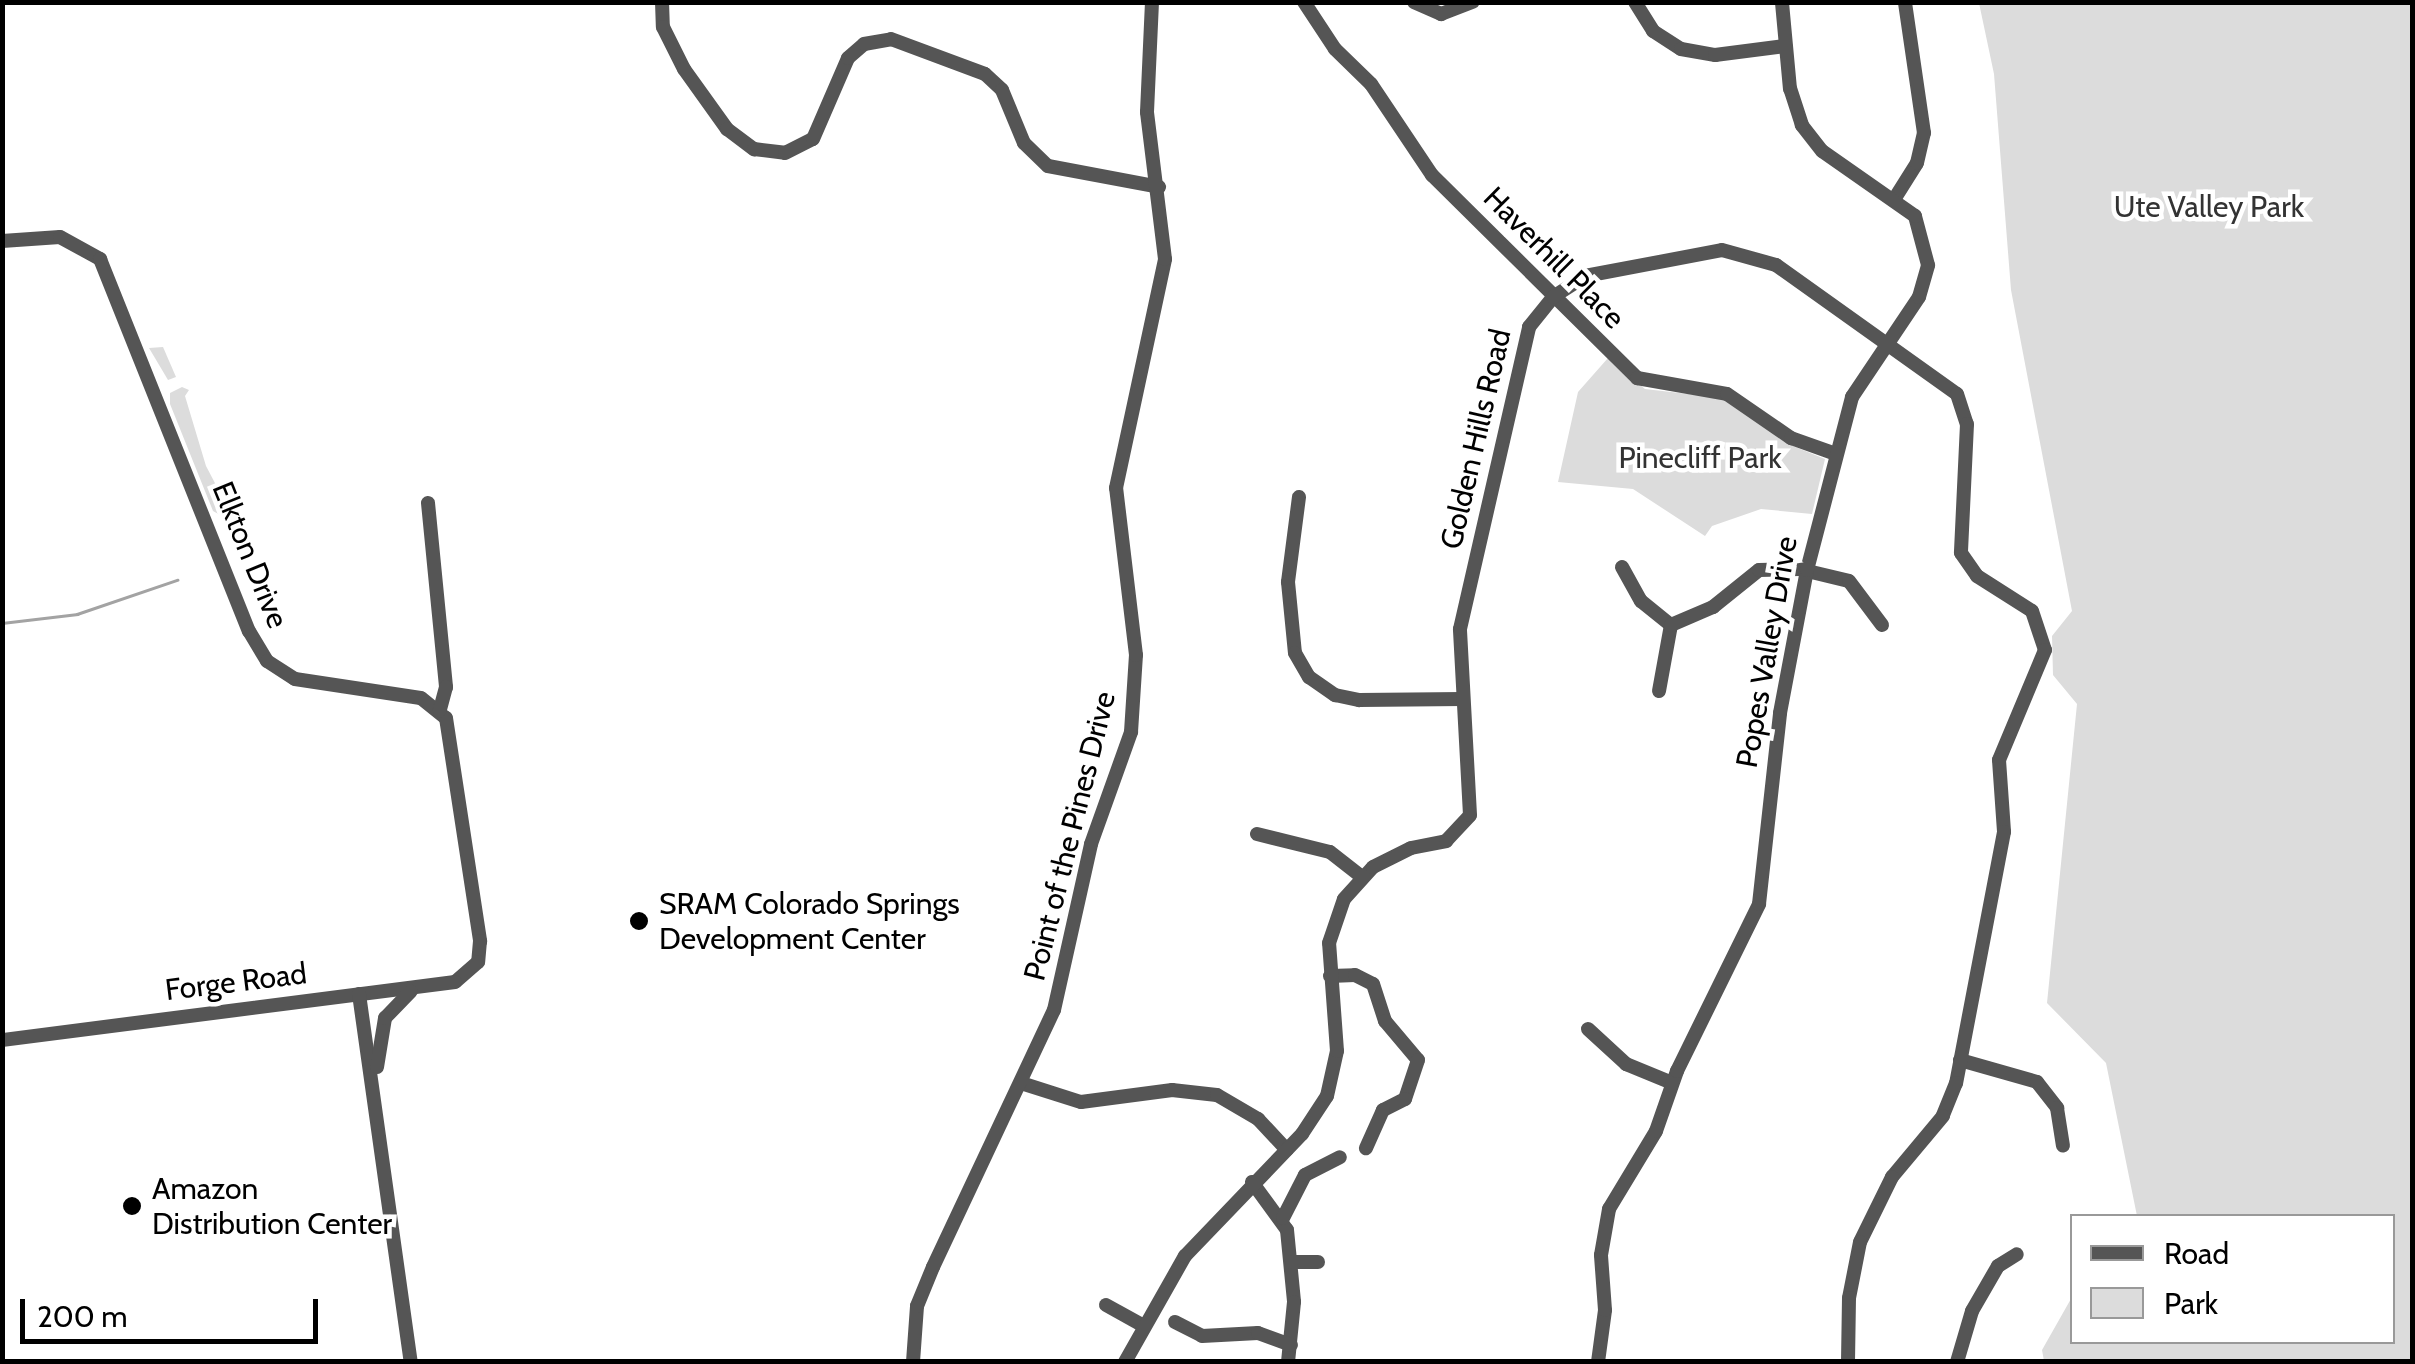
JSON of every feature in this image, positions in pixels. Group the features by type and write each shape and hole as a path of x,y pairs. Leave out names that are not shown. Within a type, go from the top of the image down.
{"street":[{"path":"662,2 663,27 684,69 727,129 754,149 785,153 813,139 848,58 864,44 892,39 986,74 1002,90 1024,143 1048,166 1159,188"},
{"name":"Point of the Pines Drive","path":"912,1362 922,1294 1021,1083 1064,978 1091,844 1136,703 1116,488 1162,287 1159,188 1146,99 1152,2"},
{"name":"Haverhill Place","path":"1304,2 1335,49 1371,84 1425,167 1553,297 1644,382 1726,394 1791,438 1836,454"},
{"path":"1414,2 1441,14 1472,2"},
{"path":"1634,2 1653,31 1680,50 1715,55 1785,46"},
{"name":"Popes Valley Drive","path":"1598,1362 1606,1220 1656,1131 1672,1083 1759,904 1780,713 1806,570 1852,397 1919,297 1928,265 1920,224 1895,198 1814,143 1792,101 1782,2"},
{"path":"1895,198 1917,163 1924,133 1906,2"},
{"name":"Elkton Drive","path":"2,241 60,237 100,259 249,631 268,662 295,679 410,695 440,710"},
{"name":"Golden Hills Road","path":"1125,1362 1142,1324 1185,1256 1252,1182 1287,1150 1320,1108 1336,1066 1330,976 1334,920 1362,877 1399,852 1446,841 1466,824 1472,806 1463,699 1463,612 1524,343 1553,297 1598,272 1734,251 1776,265 1888,342 1962,403 1968,424 1960,553 1977,576 2032,611 2045,650 2041,672 1999,760 2004,832 1960,1060 1943,1116 1892,1176 1861,1240 1849,1298 1848,1362"},
{"path":"1300,497 1288,582 1304,670 1324,690 1345,698 1463,699"},
{"path":"428,503 446,687 440,710"},
{"path":"1622,567 1641,600 1671,626"},
{"path":"1671,626 1713,607 1750,573 1806,570 1849,581 1882,625"},
{"path":"1659,691 1671,626"},
{"name":"Forge Road","path":"2,1040 416,988 455,982 472,970 480,941 454,740 440,710"},
{"path":"1257,834 1330,852 1362,877"},
{"path":"1330,976 1355,975 1373,984 1384,1021 1418,1060 1405,1099 1383,1110 1366,1148"},
{"path":"379,1122 382,1029 389,1008 416,988"},
{"path":"359,994 411,1362"},
{"path":"1588,1029 1626,1064 1672,1083"},
{"path":"1960,1060 2037,1082 2056,1108 2064,1146"},
{"path":"1021,1083 1081,1102 1172,1090 1217,1095 1258,1119 1287,1150"},
{"path":"1283,1218 1305,1175 1340,1158"},
{"path":"1252,1182 1283,1218 1292,1262 1288,1362"},
{"path":"1957,1362 1980,1296 1998,1266 2017,1254"},
{"path":"1292,1262 1318,1262"},
{"path":"1106,1305 1142,1324"},
{"path":"1175,1322 1202,1336 1258,1333 1291,1345"}],"green space":[{"name":"Ute Valley Park","path":"1979,3 2412,3 2412,1361 2044,1361 2042,1350 2070,1301 2070,1344 2395,1344 2395,1214 2137,1214 2106,1063 2047,1003 2077,704 2053,675 2052,636 2072,611 2011,290 1994,74"},
{"path":"163,347 176,377 168,380 149,348"},
{"name":"Pinecliff Park","path":"1608,358 1645,389 1723,398 1793,446 1825,459 1812,514 1761,509 1712,526 1705,536 1633,489 1558,482 1578,392"},
{"path":"182,387 189,390 185,396 206,466 226,504 234,503 222,516 213,511 170,404 170,393"}],"waterway":[{"path":"2,623 77,614 177,580"}],"place":[{"name":"SRAM Colorado Springs Development Center","path":"639,921"},
{"name":"Amazon Distribution Center","path":"132,1206"}]}
